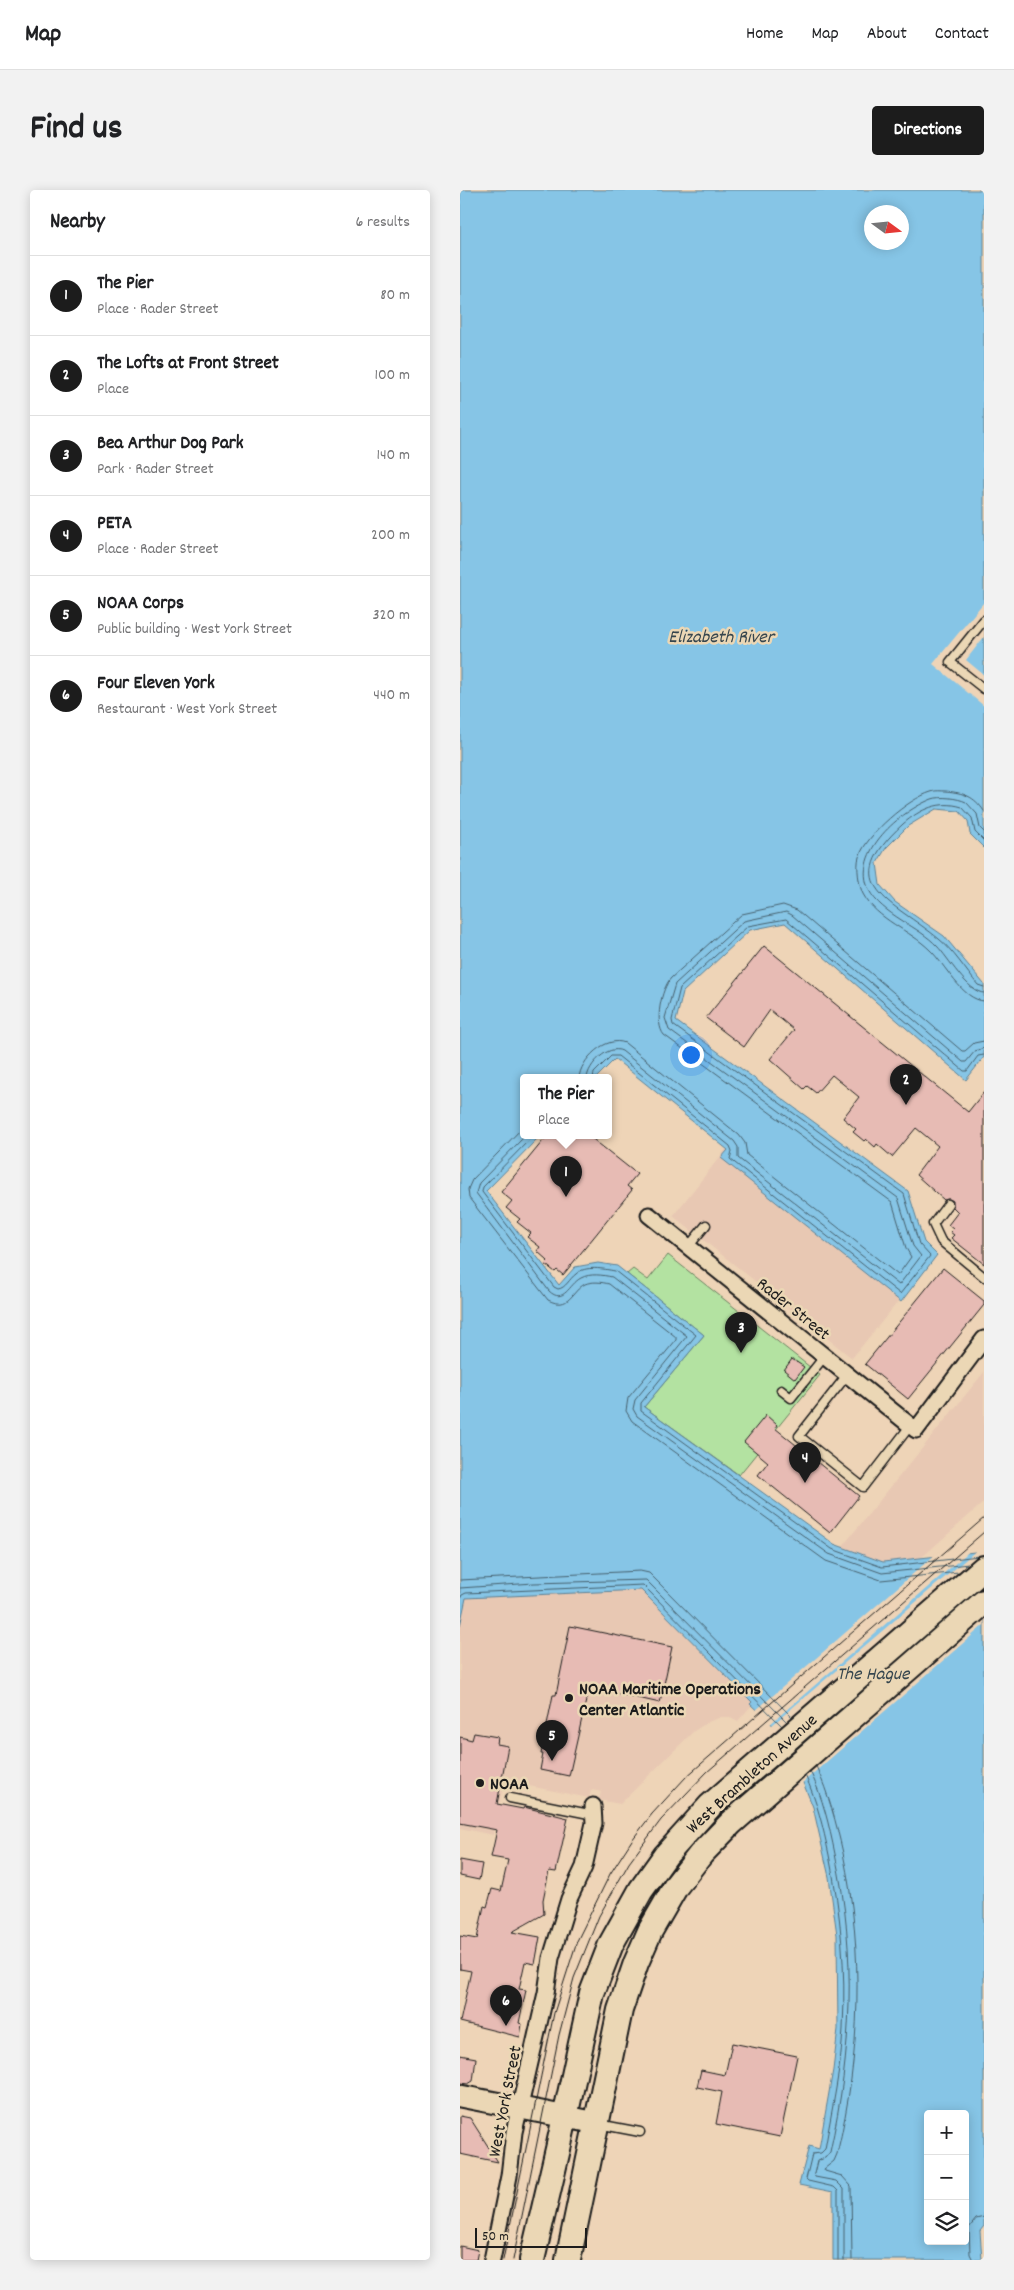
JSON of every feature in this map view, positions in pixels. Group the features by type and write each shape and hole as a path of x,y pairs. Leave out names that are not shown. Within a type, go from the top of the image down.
{"main road":[{"name":"West Brambleton Avenue","path":"532,2260 589,2002 610,1944 628,1910 653,1872 696,1821 726,1792 984,1568"},
{"name":"West Brambleton Avenue","path":"568,2260 620,2010 642,1948 668,1900 701,1854 743,1812 984,1602"}],"street":[{"name":"Rader Street","path":"649,1215 913,1428"},
{"path":"913,1428 984,1339"},
{"name":"West York Street","path":"492,2260 508,2184 512,2146 546,1993 551,1958 569,1899 584,1867 594,1823 593,1811"},
{"path":"460,2096 597,2123"}],"lane":[{"path":"984,620 950,662 984,689"},
{"path":"948,1204 933,1224 941,1242 984,1277"},
{"path":"688,1247 706,1225"},
{"path":"781,1390 791,1398 824,1357"},
{"path":"793,1443 847,1375"},
{"path":"798,1436 862,1486 913,1428"},
{"path":"853,1491 858,1483"},
{"path":"510,1798 593,1811"},
{"path":"597,2123 640,2132"}],"shaded area":[{"path":"726,1149 906,1292 852,1358 673,1216"},
{"path":"984,1372 984,1502 920,1559 883,1562 842,1547"},
{"path":"641,1590 752,1702 752,1705 738,1721 730,1717 721,1717 708,1722 694,1731 620,1804 599,1800 601,1792 597,1791 591,1790 589,1798 504,1781 493,1835 460,1828 460,1626 465,1598"}],"green space":[{"path":"668,1255 820,1375 739,1475 644,1407 704,1335 627,1274 633,1269 648,1280"}],"water":[{"name":"Elizabeth River","path":"460,190 984,190 984,848 970,834 968,821 959,811 936,809 908,826 886,848 877,863 880,885 895,902 944,936 984,984 984,1057 966,1080 785,923 750,930 683,992 676,1021 908,1191 924,1242 937,1255 901,1302 721,1158 728,1150 615,1059 600,1074 520,1074 520,1139 537,1139 486,1191 559,1285 575,1267 598,1263 617,1266 704,1335 644,1407 834,1544 883,1562 984,1551 984,2226 980,2231 982,2260 833,2260 833,2192 799,2185 809,2146 819,2149 838,2029 837,1935 829,1877 813,1807 779,1731 750,1704 752,1702 641,1590 466,1598 460,1626"}],"pier":[{"path":"984,602 984,637 966,660 984,675 984,706 933,664"},
{"path":"984,1548 984,1625 801,1784 777,1732 771,1726 978,1549"},
{"path":"972,1549 769,1725 755,1711 937,1553"}],"building":[{"path":"764,946 968,1112 984,1092 984,1264 951,1238 954,1235 950,1232 953,1229 948,1225 958,1212 953,1207 953,1201 949,1199 944,1200 916,1175 938,1146 916,1128 892,1157 877,1144 875,1147 866,1139 864,1141 853,1132 856,1129 843,1118 859,1097 832,1075 816,1093 807,1086 804,1089 770,1059 794,1030 770,1010 744,1047 706,1018"},
{"path":"545,1139 593,1139 637,1174 627,1186 632,1190 563,1275 557,1270 555,1272 545,1264 548,1261 537,1251 540,1247 527,1237 531,1233 517,1222 520,1219 506,1208 512,1201 501,1192"},
{"path":"943,1268 984,1301 984,1305 908,1399 865,1364"},
{"path":"792,1359 804,1367 795,1379 784,1370"},
{"path":"766,1415 777,1425 775,1428 859,1496 830,1533 758,1475 768,1462 744,1442"},
{"name":"NOAA Maritime Operations Center Atlantic","path":"570,1626 672,1647 660,1703 589,1687 569,1776 540,1770 543,1754 541,1754 553,1695 556,1695"},
{"path":"474,1733 498,1737 497,1744 508,1746 497,1804 523,1809 524,1807 568,1818 556,1872 549,1871 543,1900 544,1914 512,1932 540,1937 535,1964 525,1962 519,1989 526,1990 519,2023 522,2024 520,2037 460,2022 471,1971 460,1969 460,1936 477,1939 484,1906 487,1907 492,1889 501,1891 508,1860 491,1857 497,1830 460,1823 460,1737 472,1740"},
{"path":"460,1860 482,1864 479,1880 460,1876"},
{"path":"732,2043 797,2056 780,2137 716,2124 722,2092 697,2087 701,2070 725,2075"},
{"path":"460,2055 476,2058 473,2081 468,2084 460,2083"},
{"path":"460,2116 470,2118 498,2162 460,2154"},
{"path":"460,2246 478,2250 476,2260 460,2260"}],"tram line":[{"path":"503,2260 554,2013 577,1941 610,1874 632,1840 652,1814 686,1777 984,1518"},
{"path":"513,2260 559,2035 574,1978 599,1916 629,1863 661,1820 707,1772 984,1532"}],"place":[{"name":"The Lofts at Front Street","path":"906,1105"},
{"name":"The Pier","path":"566,1197"},
{"name":"Bea Arthur Dog Park","path":"741,1353"},
{"name":"PETA","path":"805,1483"},
{"name":"NOAA Maritime Operations Center Atlantic","path":"569,1698"},
{"name":"NOAA Corps","path":"552,1761"},
{"name":"NOAA","path":"480,1783"},
{"name":"Four Eleven York","path":"506,2026"}],"water label":[{"name":"The Hague","path":"873,1672"}]}
